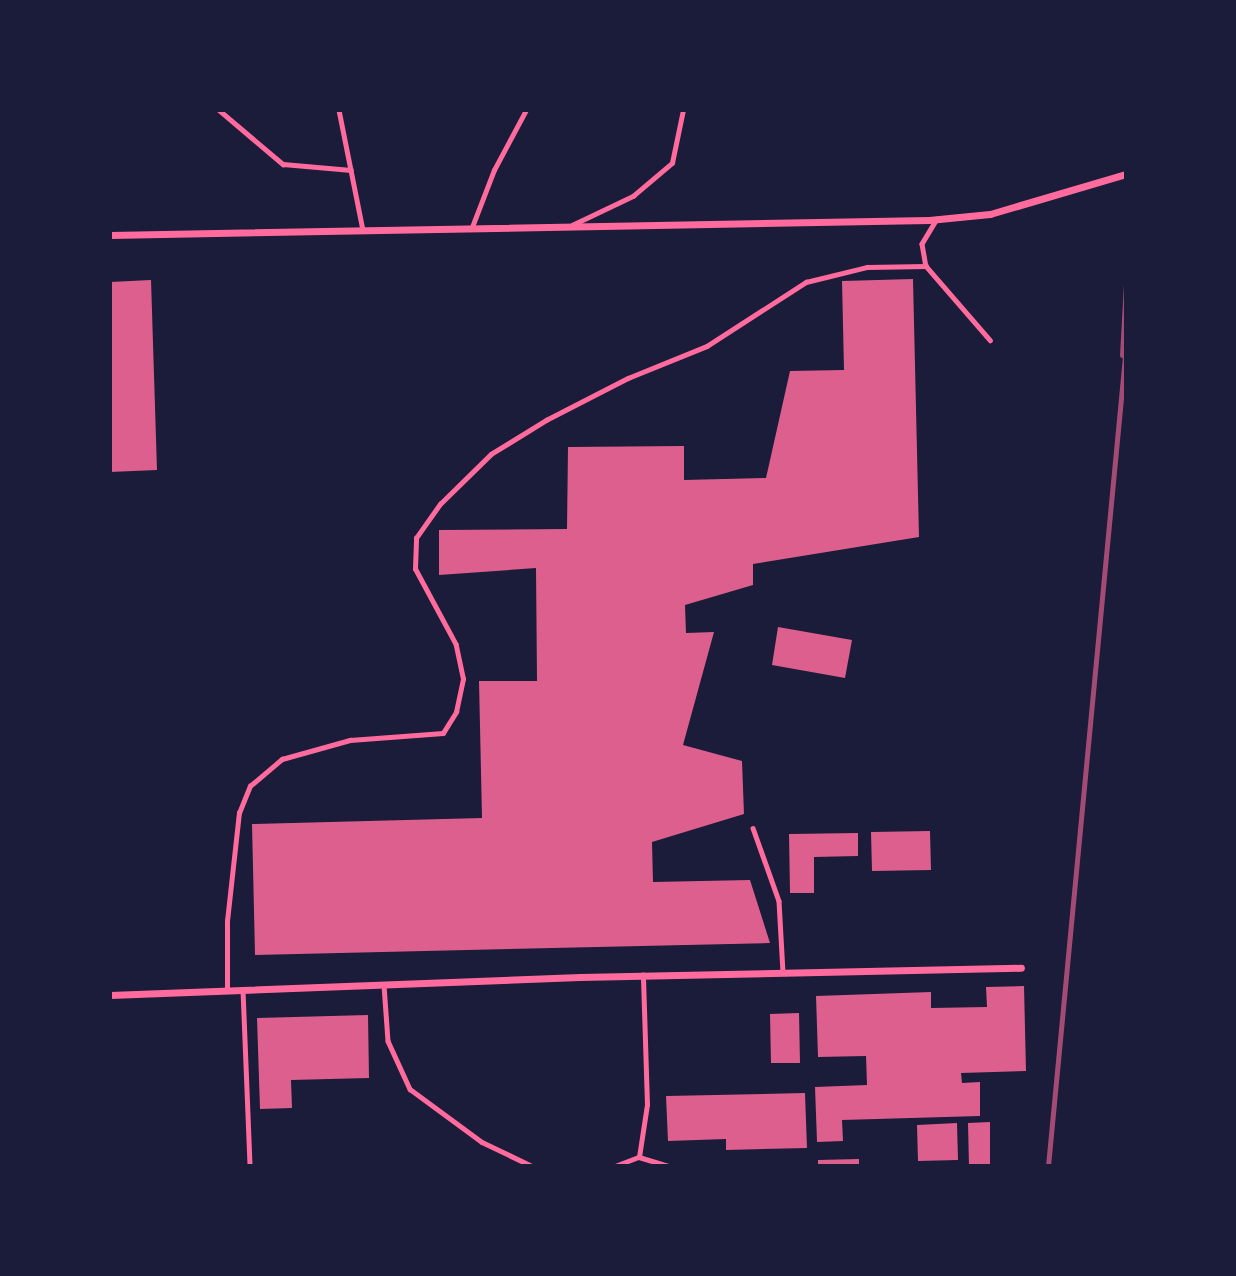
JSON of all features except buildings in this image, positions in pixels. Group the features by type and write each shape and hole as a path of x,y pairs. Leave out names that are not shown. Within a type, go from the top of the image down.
{"street":[{"path":"110,235 937,219 990,214 1126,174"},
{"path":"110,995 643,975 1021,968"}],"lane":[{"path":"219,110 283,164 351,170"},
{"path":"339,110 363,230"},
{"path":"472,228 494,170 526,110"},
{"path":"568,226 633,196 672,163 683,110"},
{"path":"937,219 922,244 926,266 990,340"},
{"path":"227,990 230,894 239,813 250,786 282,759 350,740 443,733 456,712 463,679 456,645 415,569 416,538 440,504 491,454 546,420 628,378 707,346 806,282 867,267 926,266"},
{"path":"753,828 779,901 783,972"},
{"path":"639,1157 647,1105 643,975"},
{"path":"384,984 388,1041 410,1089 482,1142 532,1166"},
{"path":"243,990 250,1166"},
{"path":"615,1166 639,1157 669,1166"}],"railway":[{"path":"1122,355 1126,283"},
{"path":"1048,1166 1126,345"}]}
